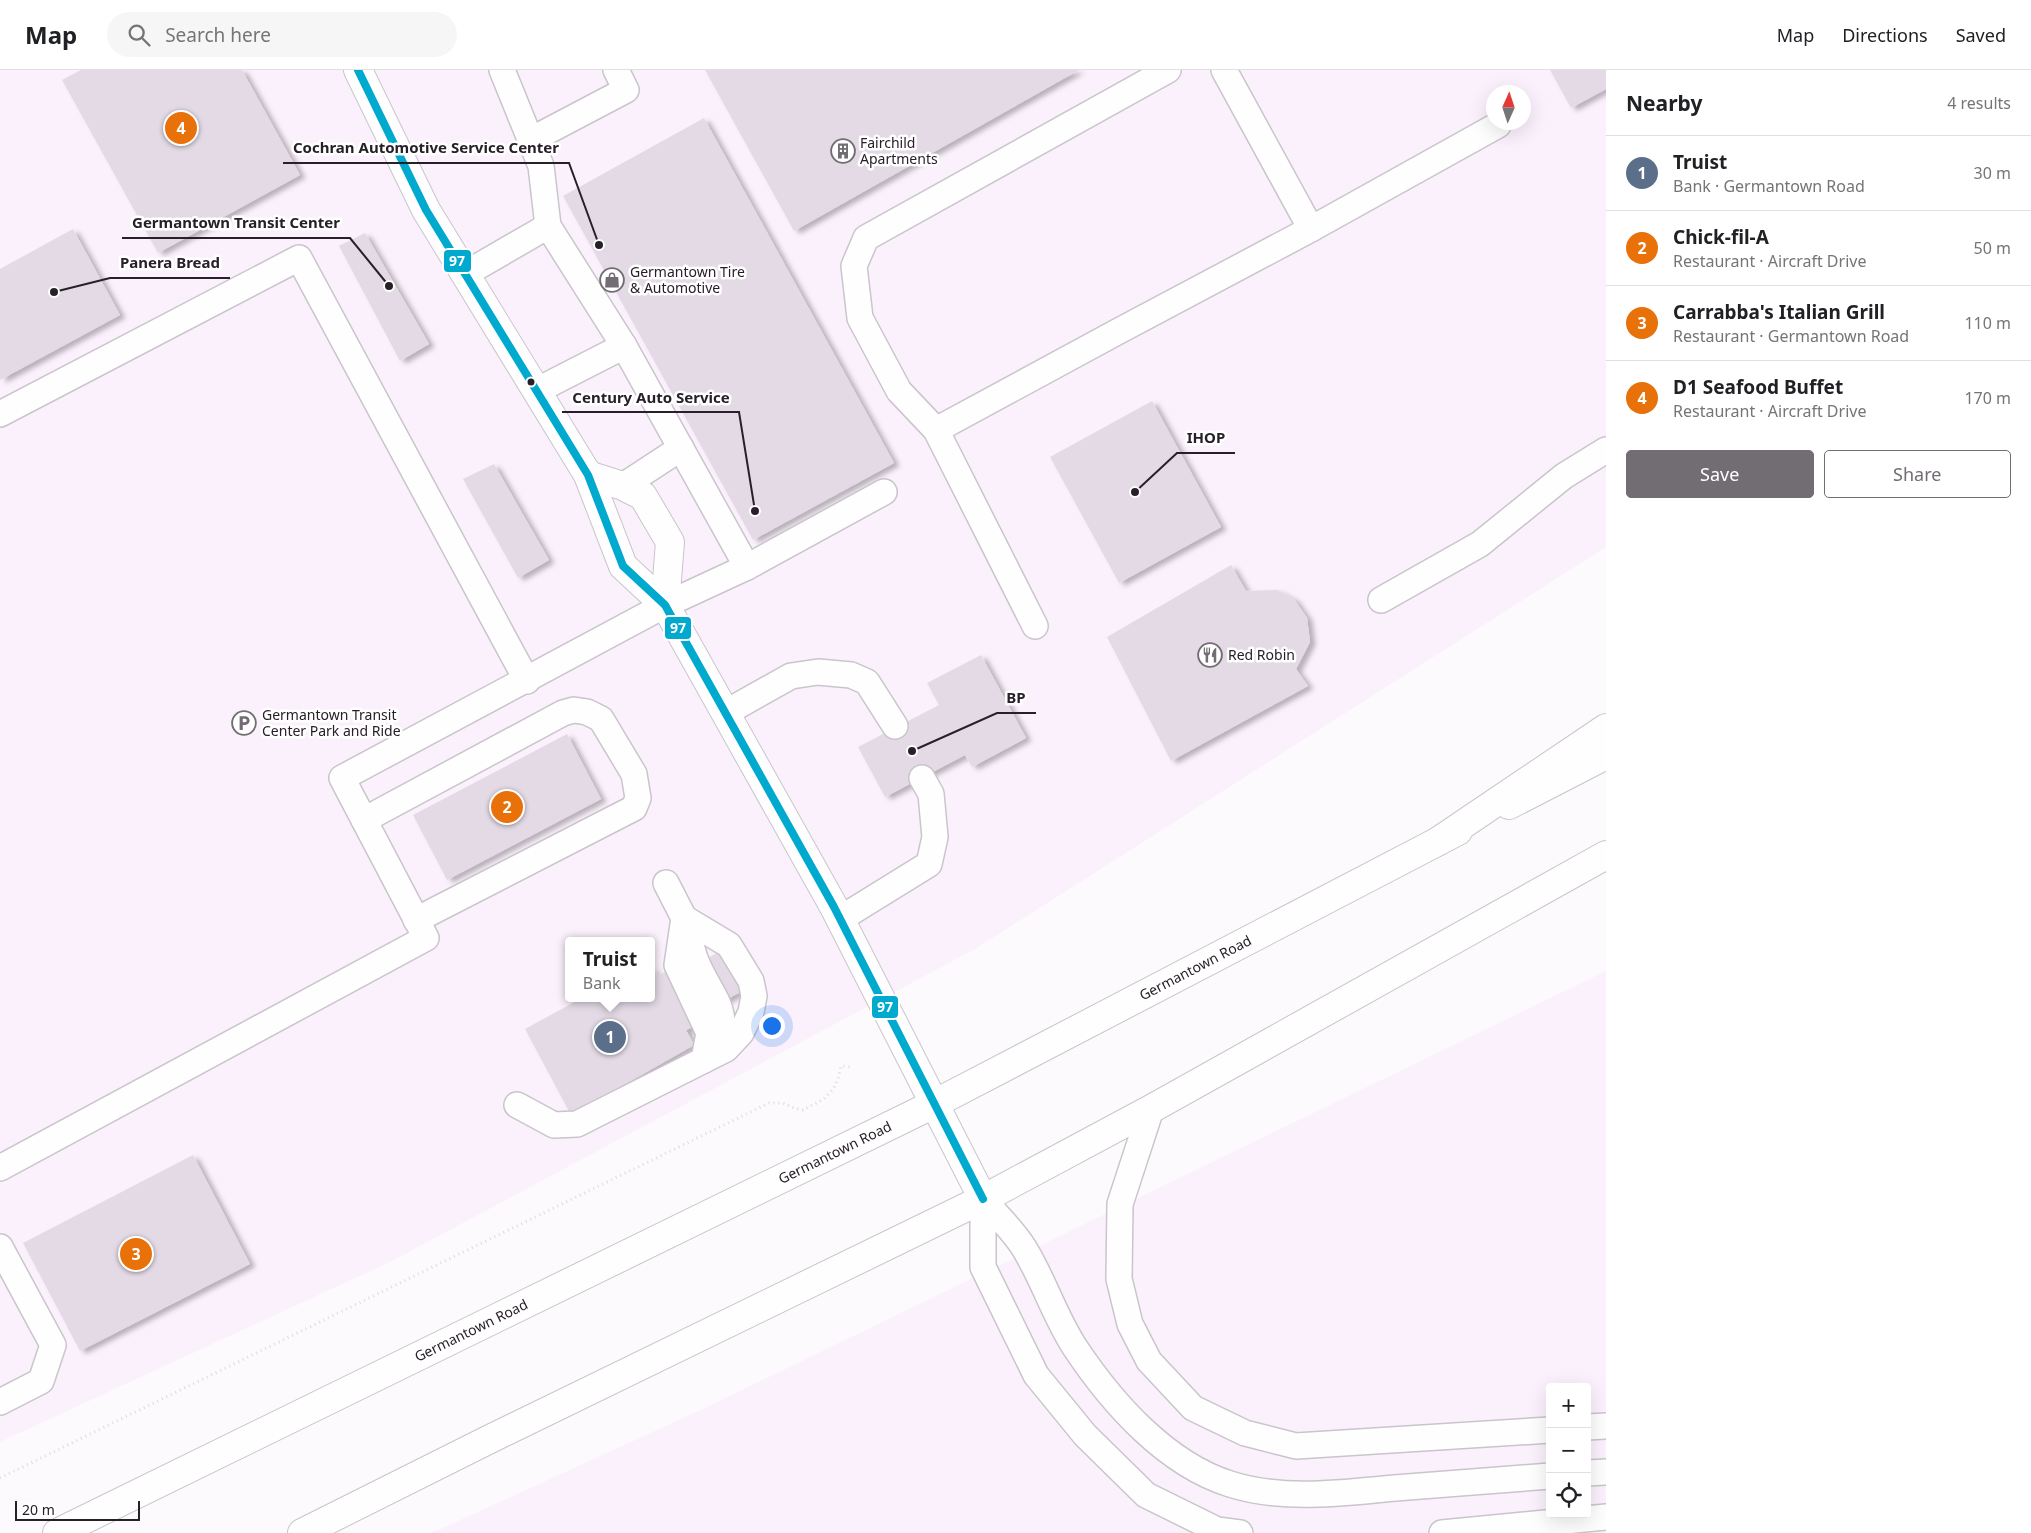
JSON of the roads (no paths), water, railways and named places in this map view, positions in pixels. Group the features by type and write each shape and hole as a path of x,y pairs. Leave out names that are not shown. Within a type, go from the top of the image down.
{"main road":[{"path":"358,70 426,210 588,475 623,566 665,605 840,920 983,1199"},
{"path":"588,475 623,486 643,496 670,542 665,605"},
{"path":"1437,842 1606,728"},
{"name":"Germantown Road","path":"57,1533 934,1104 1606,755"},
{"path":"302,1533 492,1438 983,1199 1151,1110 1606,855"}],"lane":[{"path":"502,70 541,166 548,226 624,346 747,567"},
{"path":"531,140 626,90 616,70"},
{"path":"1035,626 936,430 899,391 860,318 854,266 866,238 1168,70"},
{"path":"1224,70 1311,229"},
{"path":"936,430 1311,229 1489,130"},
{"path":"465,274 548,226"},
{"path":"0,414 299,258 527,681"},
{"path":"536,392 624,346"},
{"path":"623,486 681,448"},
{"path":"1381,600 1480,544 1564,476 1606,450"},
{"path":"0,1168 426,938 342,778 527,681 665,605 747,567 884,492"},
{"path":"725,713 791,676 818,672 852,676 867,682 895,726"},
{"path":"364,820 563,713 574,710 587,712 602,719 634,774 638,798 634,808 416,920"},
{"path":"840,920 929,864 936,837 931,794 922,778"},
{"path":"517,1105 554,1125 577,1124 726,1049 741,1033 751,1012 754,996 751,981 729,945 684,918 666,883"},
{"path":"684,918 677,965 709,1034 704,1060"},
{"path":"1151,1110 1120,1204 1119,1279 1130,1324 1149,1361 1193,1408 1246,1433 1296,1446 1546,1430"},
{"path":"983,1199 1024,1247 1075,1348 1104,1386 1127,1415 1156,1443 1193,1467 1237,1486 1270,1492 1321,1494 1546,1476"},
{"path":"983,1199 983,1267 1036,1375 1085,1435 1146,1495 1217,1530 1240,1533"},
{"path":"0,1246 53,1345 41,1381 0,1402"},
{"path":"1591,1427 1606,1426"},
{"path":"1591,1473 1606,1472"},
{"path":"1442,1533 1606,1517"}],"place":[{"name":"D1 Seafood Buffet","path":"181,128"},
{"name":"Fairchild Apartments","path":"843,151"},
{"name":"Cochran Automotive Service Center","path":"599,245"},
{"name":"Germantown Tire & Automotive","path":"612,280"},
{"name":"Germantown Transit Center","path":"389,286"},
{"name":"Panera Bread","path":"54,292"},
{"name":"IHOP","path":"1135,492"},
{"name":"Century Auto Service","path":"755,511"},
{"name":"Red Robin","path":"1210,655"},
{"name":"Germantown Transit Center Park and Ride","path":"244,723"},
{"name":"BP","path":"912,751"},
{"name":"Chick-fil-A","path":"507,807"},
{"name":"Truist","path":"610,1037"},
{"name":"Carrabba's Italian Grill","path":"136,1254"}]}
